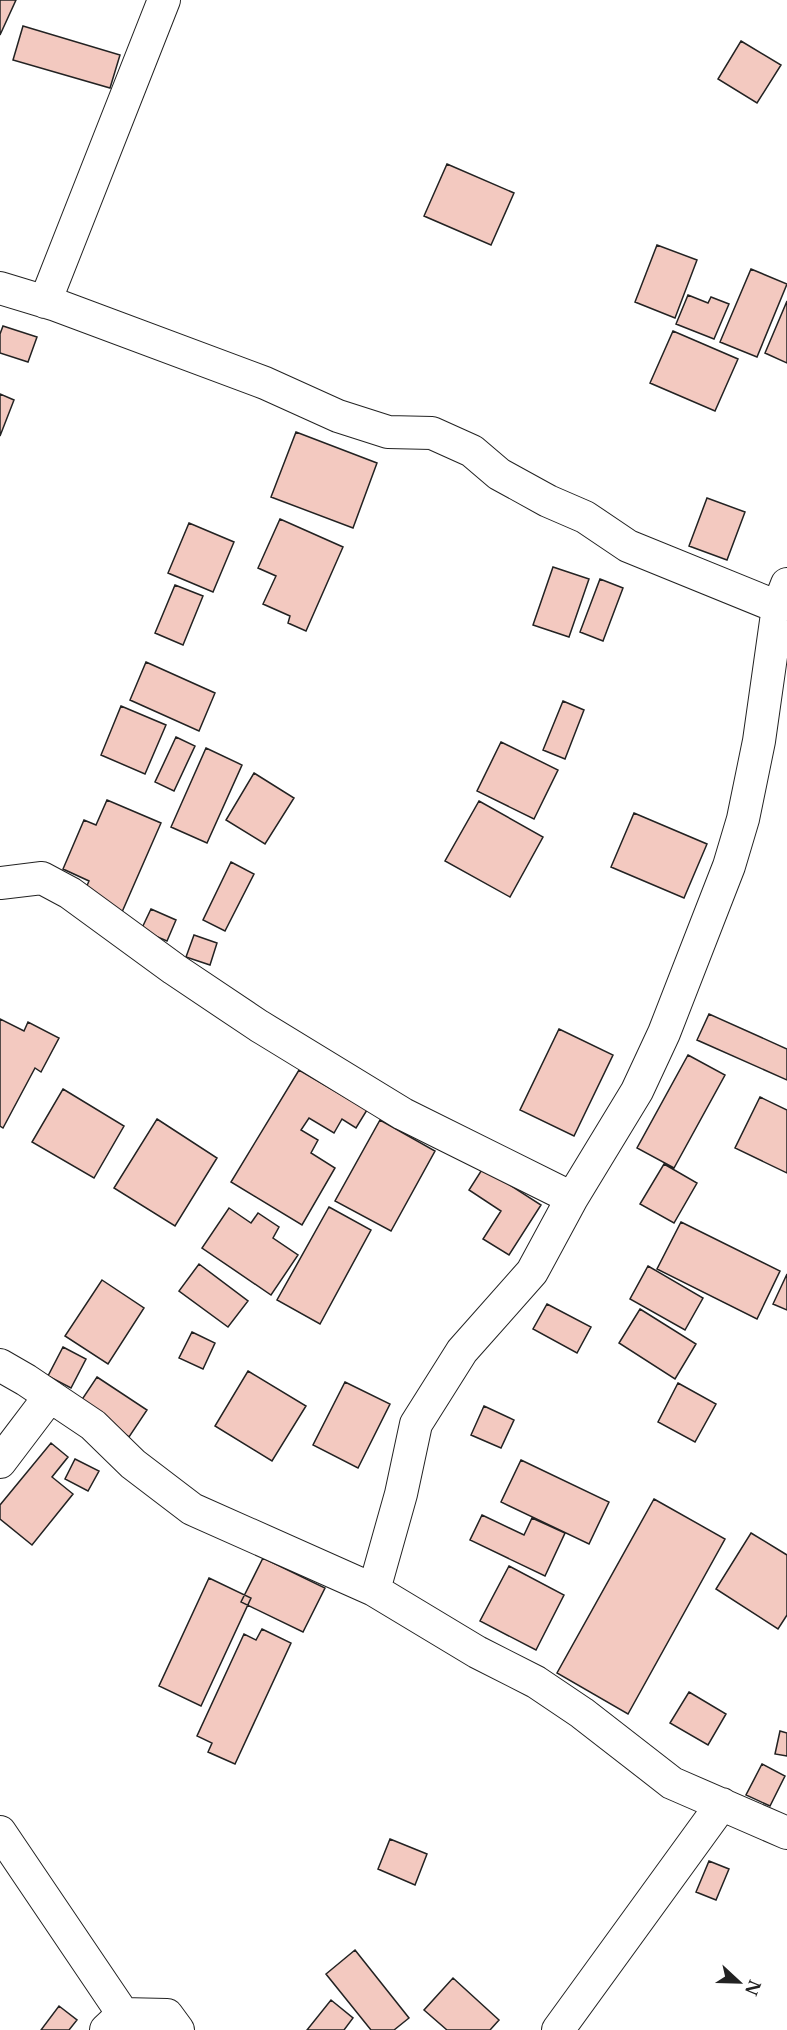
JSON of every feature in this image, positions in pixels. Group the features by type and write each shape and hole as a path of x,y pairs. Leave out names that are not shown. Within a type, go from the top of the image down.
{"street":[{"path":"45,302 164,0"},
{"path":"0,288 45,302 265,383 338,416 388,432 432,433 472,451 500,474 548,501 585,517 628,546 782,595 759,741 743,819 729,866 664,1033 642,1082 572,1198 532,1272 462,1351 416,1424 401,1494 374,1590"},
{"path":"0,884 42,878 70,893 174,969 259,1026 403,1114 572,1198"},
{"path":"0,1365 93,1425 133,1464 192,1509 374,1590 477,1652 536,1682 582,1713 672,1783 787,1833"},
{"path":"0,1462 50,1396"},
{"path":"558,2030 722,1804"},
{"path":"0,1833 115,2022 167,2015 177,2030"}],"building":[{"path":"0,0 16,0 0,35"},
{"path":"23,26 120,55 110,88 13,60"},
{"path":"741,41 781,65 757,103 718,79"},
{"path":"447,164 514,193 491,245 424,216"},
{"path":"657,245 697,260 675,318 635,302"},
{"path":"751,269 787,284 757,357 720,342"},
{"path":"688,295 708,303 711,297 729,304 714,339 676,324"},
{"path":"787,301 787,363 765,353"},
{"path":"3,326 37,337 28,362 0,353 0,334"},
{"path":"673,331 738,359 715,411 650,383"},
{"path":"0,394 14,400 0,436"},
{"path":"296,432 377,463 353,528 271,497"},
{"path":"707,498 745,512 727,560 689,546"},
{"path":"280,519 343,547 306,631 288,623 290,616 263,604 276,576 258,568"},
{"path":"189,523 234,542 213,592 168,573"},
{"path":"553,567 589,579 569,637 533,625"},
{"path":"600,579 623,588 603,641 580,632"},
{"path":"175,585 203,596 183,645 155,633"},
{"path":"146,662 215,693 199,731 130,700"},
{"path":"563,701 584,710 565,759 543,750"},
{"path":"121,706 166,725 145,774 101,755"},
{"path":"176,737 195,746 174,791 155,782"},
{"path":"501,742 558,770 534,819 477,791"},
{"path":"206,748 242,765 207,843 171,827"},
{"path":"254,773 294,798 265,844 226,820"},
{"path":"107,800 161,823 122,912 83,895 89,881 63,869 84,820 96,825"},
{"path":"479,801 543,837 510,897 445,861"},
{"path":"634,813 707,844 684,898 611,867"},
{"path":"231,862 254,874 225,931 203,920"},
{"path":"151,909 176,920 167,941 141,930"},
{"path":"194,935 217,943 210,965 186,957"},
{"path":"709,1014 787,1049 787,1080 697,1040"},
{"path":"0,1019 24,1031 28,1022 59,1038 41,1072 35,1068 3,1128 0,1126"},
{"path":"559,1029 613,1055 574,1136 520,1110"},
{"path":"688,1055 725,1075 674,1168 637,1148"},
{"path":"299,1070 367,1110 356,1128 342,1119 334,1133 309,1118 301,1130 318,1140 311,1153 335,1168 302,1225 231,1182"},
{"path":"63,1089 124,1126 94,1178 32,1142"},
{"path":"760,1097 787,1110 787,1173 735,1148"},
{"path":"157,1119 217,1158 175,1226 114,1188"},
{"path":"380,1120 435,1151 391,1231 335,1201"},
{"path":"664,1164 697,1183 674,1223 640,1204"},
{"path":"483,1168 541,1205 509,1255 483,1239 501,1211 469,1190"},
{"path":"329,1207 371,1230 320,1324 277,1300"},
{"path":"229,1208 251,1223 258,1213 279,1227 273,1238 298,1255 271,1295 202,1248"},
{"path":"681,1222 780,1271 757,1319 657,1269"},
{"path":"199,1264 248,1301 228,1327 179,1291"},
{"path":"648,1266 703,1298 685,1330 630,1299"},
{"path":"787,1274 787,1310 773,1304"},
{"path":"102,1280 144,1308 108,1364 65,1336"},
{"path":"547,1304 591,1327 577,1353 533,1329"},
{"path":"640,1309 696,1344 675,1379 619,1343"},
{"path":"192,1332 215,1343 203,1369 179,1358"},
{"path":"63,1347 86,1359 71,1388 48,1376"},
{"path":"248,1371 306,1406 272,1461 215,1426"},
{"path":"97,1377 147,1410 129,1437 79,1404"},
{"path":"345,1382 390,1404 358,1468 313,1445"},
{"path":"678,1383 716,1404 695,1442 658,1422"},
{"path":"484,1406 514,1420 501,1448 471,1435"},
{"path":"51,1443 68,1457 52,1477 73,1494 32,1545 0,1519 0,1505"},
{"path":"75,1459 99,1471 88,1491 65,1479"},
{"path":"521,1460 609,1502 589,1544 501,1502"},
{"path":"654,1499 725,1539 628,1714 557,1673"},
{"path":"482,1515 524,1535 532,1518 565,1533 545,1576 470,1540"},
{"path":"751,1533 787,1555 787,1615 778,1629 716,1589"},
{"path":"263,1558 325,1588 303,1632 241,1602"},
{"path":"509,1566 564,1595 536,1650 480,1621"},
{"path":"209,1578 251,1598 201,1706 159,1686"},
{"path":"262,1629 291,1643 235,1764 208,1752 212,1743 197,1736 244,1634 256,1640"},
{"path":"689,1692 726,1714 708,1745 670,1723"},
{"path":"780,1731 787,1733 787,1756 775,1754"},
{"path":"762,1764 785,1776 770,1806 746,1795"},
{"path":"390,1839 427,1854 415,1885 378,1869"},
{"path":"709,1861 729,1869 716,1900 696,1892"},
{"path":"355,1950 409,2018 394,2030 371,2030 326,1974"},
{"path":"453,1978 499,2020 490,2030 447,2030 424,2010"},
{"path":"331,2000 353,2018 344,2030 307,2030"},
{"path":"59,2006 77,2020 69,2030 41,2030"}]}
